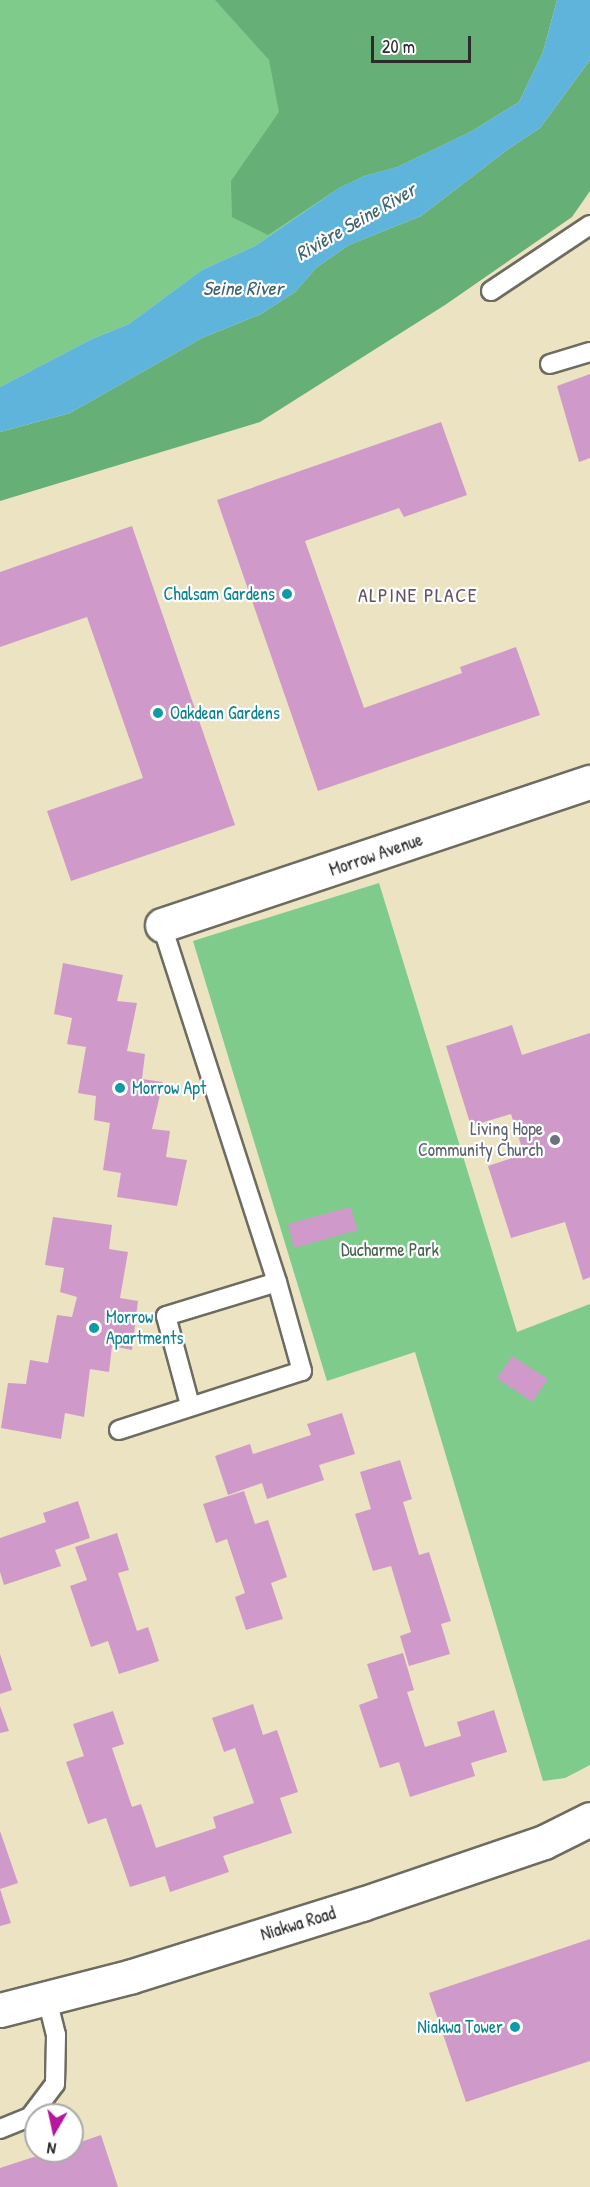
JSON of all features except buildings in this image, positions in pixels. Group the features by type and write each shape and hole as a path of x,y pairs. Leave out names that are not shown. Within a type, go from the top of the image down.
{"street":[{"name":"Morrow Avenue","path":"162,925 590,782"},
{"name":"Niakwa Road","path":"0,2010 132,1976 439,1879 544,1842 590,1819"}],"lane":[{"path":"491,291 589,228"},
{"path":"550,364 590,352"},
{"path":"120,1430 190,1405 302,1371 277,1282 162,925"},
{"path":"190,1405 166,1316 277,1282"},
{"path":"0,2129 30,2117 55,2084 56,2035 47,1998"}],"green space":[{"path":"0,0 557,0 472,131 397,167 364,176 339,188 255,246 202,270 129,324 92,339 0,387"},
{"path":"215,0 557,0 543,52 519,102 472,131 397,167 364,176 339,188 268,235 232,217 231,181 279,112 269,60"},
{"path":"590,60 590,191 572,217 445,305 260,422 0,501 0,432 70,413 202,338 261,314 295,292 317,267 349,245 421,216 507,150 540,128"},
{"name":"Ducharme Park","path":"379,883 517,1332 590,1304 590,1765 565,1778 543,1781 415,1352 327,1381 193,941"}],"water":[{"name":"Seine River","path":"557,0 590,0 590,60 540,128 507,150 421,216 349,245 317,267 295,292 261,314 202,338 70,413 0,432 0,387 92,339 129,324 202,270 255,246 339,188 364,176 397,167 472,131 519,102 543,52"}],"place":[{"name":"Chalsam Gardens","path":"287,594"},
{"name":"Oakdean Gardens","path":"158,713"},
{"name":"Morrow Apt","path":"120,1088"},
{"name":"Living Hope Community Church","path":"555,1140"},
{"name":"Morrow Apartments","path":"94,1328"},
{"name":"Niakwa Tower","path":"515,2027"}],"district":[{"name":"ALPINE PLACE","path":"418,594"}],"water label":[{"name":"Rivière Seine River","path":"355,221"}]}
